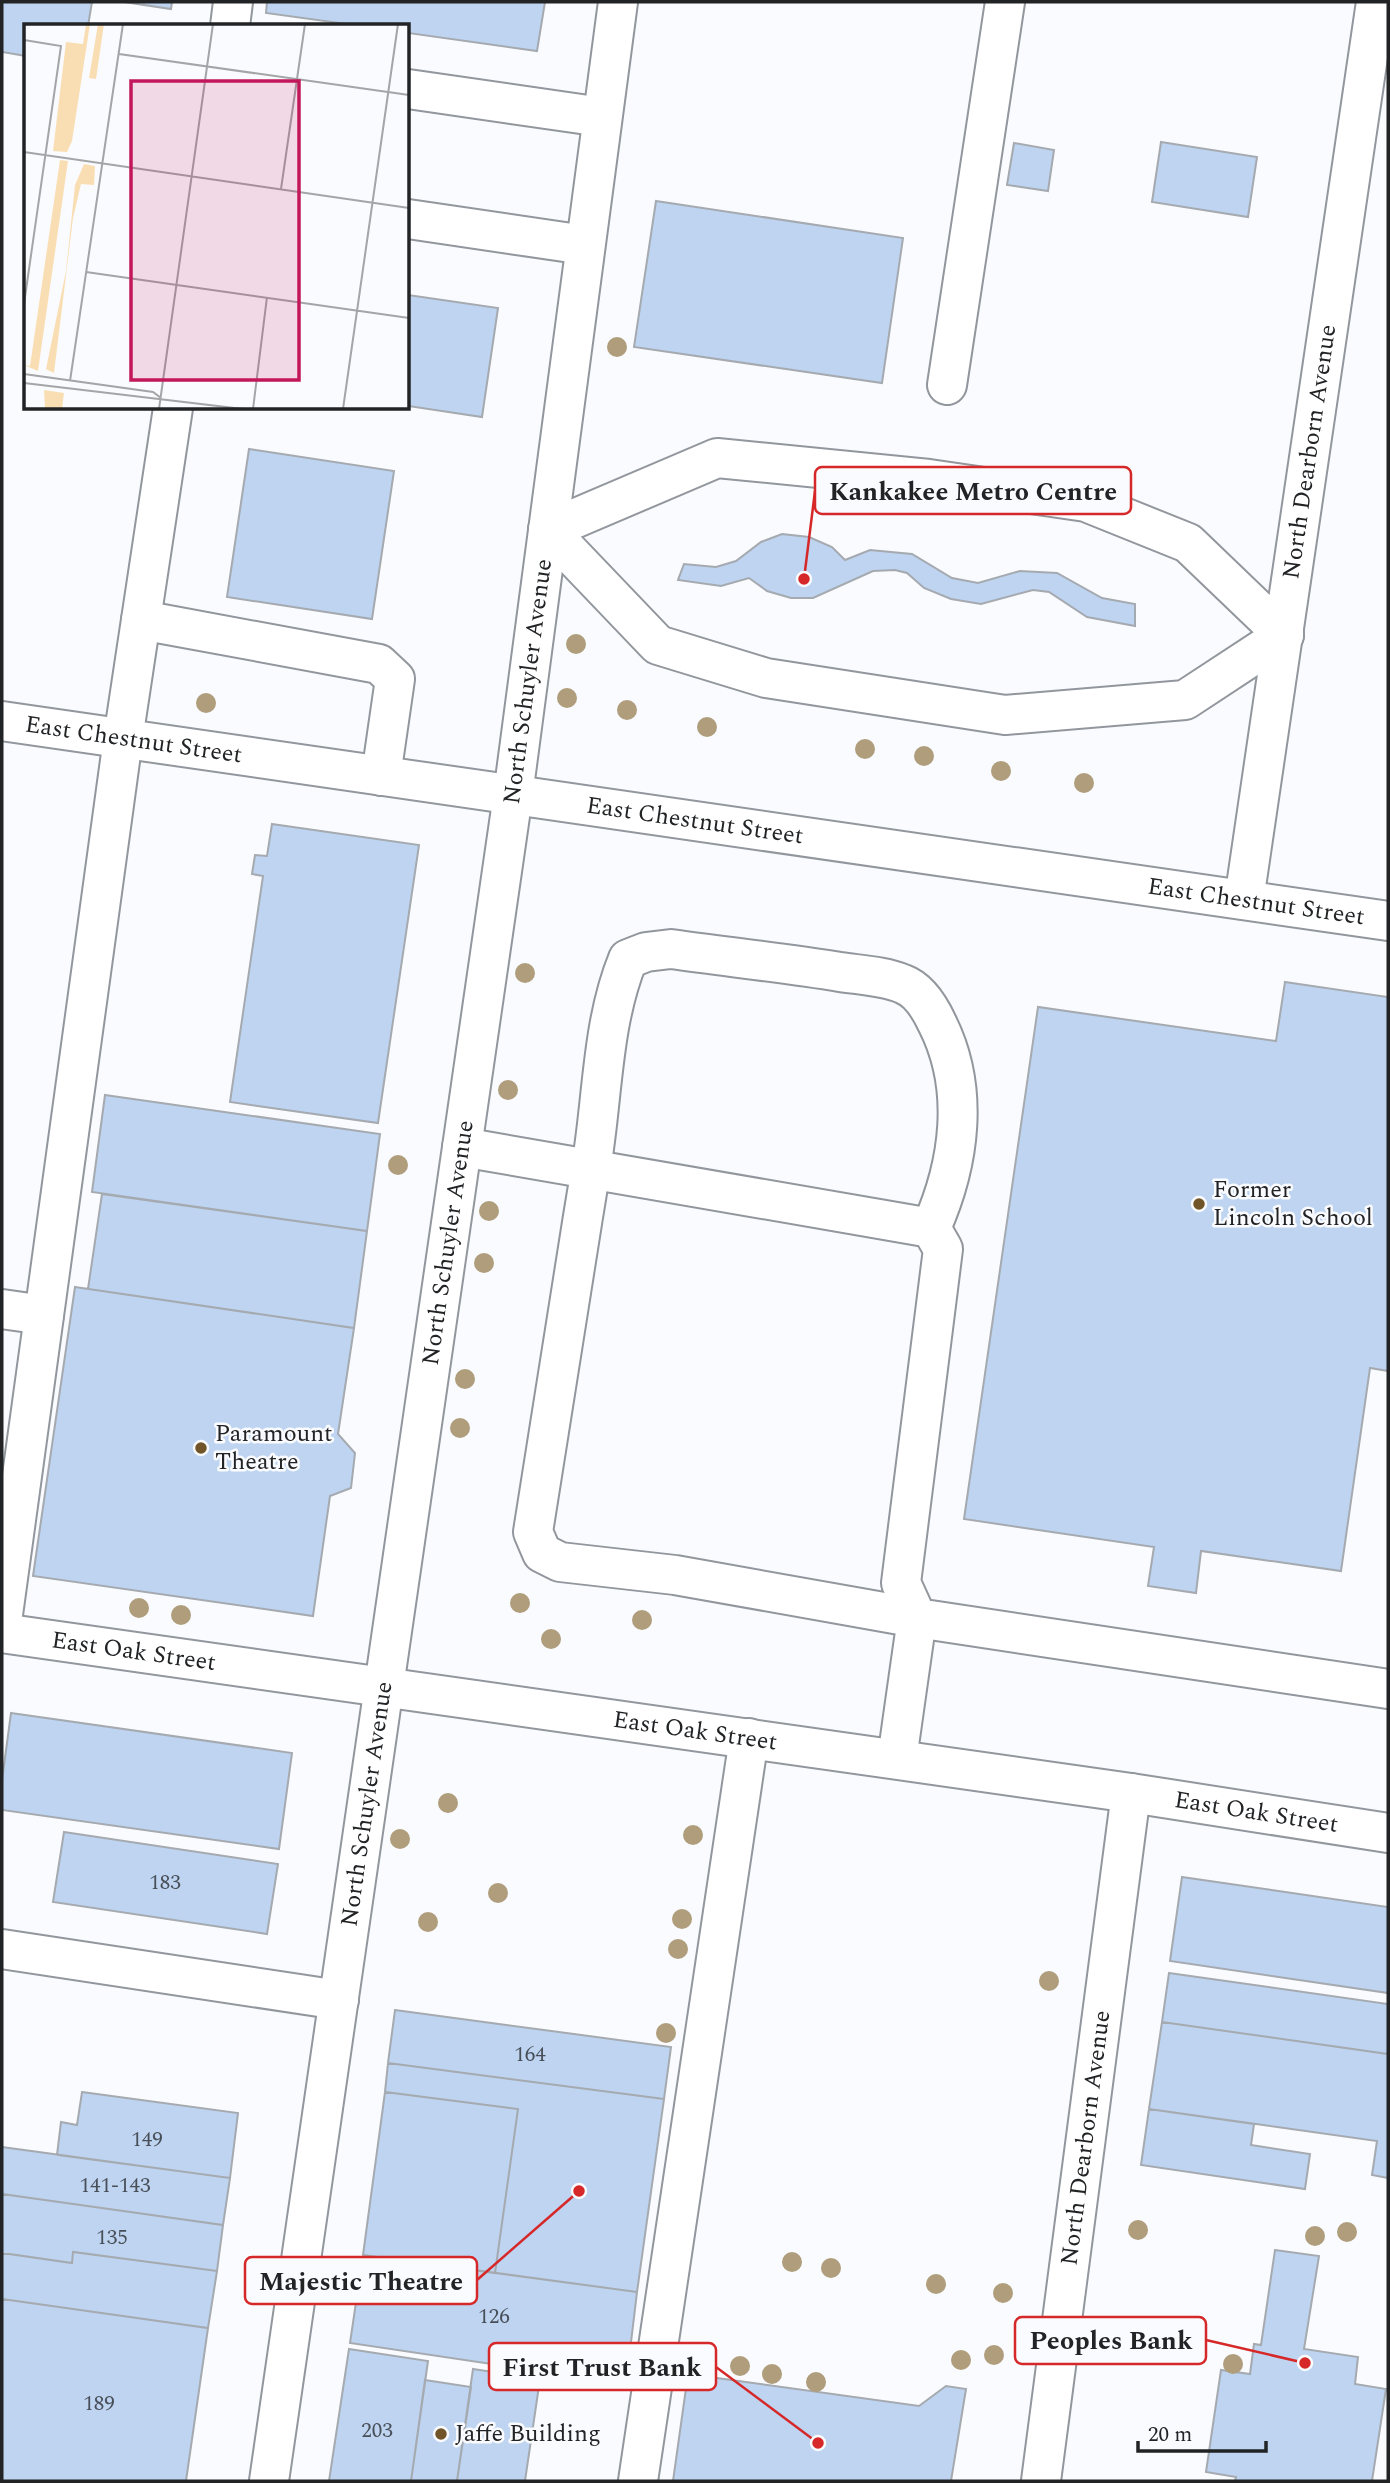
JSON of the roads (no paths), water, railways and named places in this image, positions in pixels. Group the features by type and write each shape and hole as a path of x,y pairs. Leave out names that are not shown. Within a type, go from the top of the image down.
{"street":[{"path":"230,24 233,2"},
{"name":"North Schuyler Avenue","path":"269,2481 513,795 618,2"},
{"path":"947,385 1005,2"},
{"name":"North Dearborn Avenue","path":"1244,900 1376,2"},
{"path":"410,89 602,117"},
{"path":"410,219 585,245"},
{"path":"2,1622 123,739 173,410"},
{"path":"718,458 929,478 1086,502 1188,543 1284,635 1185,700 1005,715 766,678 658,645 548,530 718,458"},
{"path":"141,620 379,664 395,679 381,776"},
{"name":"East Chestnut Street","path":"2,721 1388,921"},
{"path":"931,1228 947,1192 956,1145 958,1097 951,1051 933,1015 918,994 903,984 861,975 671,949 646,952 628,959 614,998 591,1169 576,1242 533,1532 542,1553 560,1562 675,1575 917,1618 1388,1689"},
{"path":"462,1147 931,1228"},
{"path":"897,1759 917,1618 901,1584 943,1249 931,1228"},
{"path":"2,1309 44,1315"},
{"name":"East Oak Street","path":"2,1633 897,1759 1388,1833"},
{"path":"638,2481 749,1738"},
{"name":"North Dearborn Avenue","path":"1041,2481 1131,1793"},
{"path":"2,1949 338,2000"}],"place":[{"name":"Kankakee Metro Centre","path":"804,579"},
{"name":"Former Lincoln School","path":"1199,1204"},
{"name":"Paramount Theatre","path":"201,1448"},
{"name":"Majestic Theatre","path":"579,2191"},
{"name":"Peoples Bank","path":"1305,2363"},
{"name":"Jaffe Building","path":"441,2434"},
{"name":"First Trust Bank","path":"818,2443"}]}
